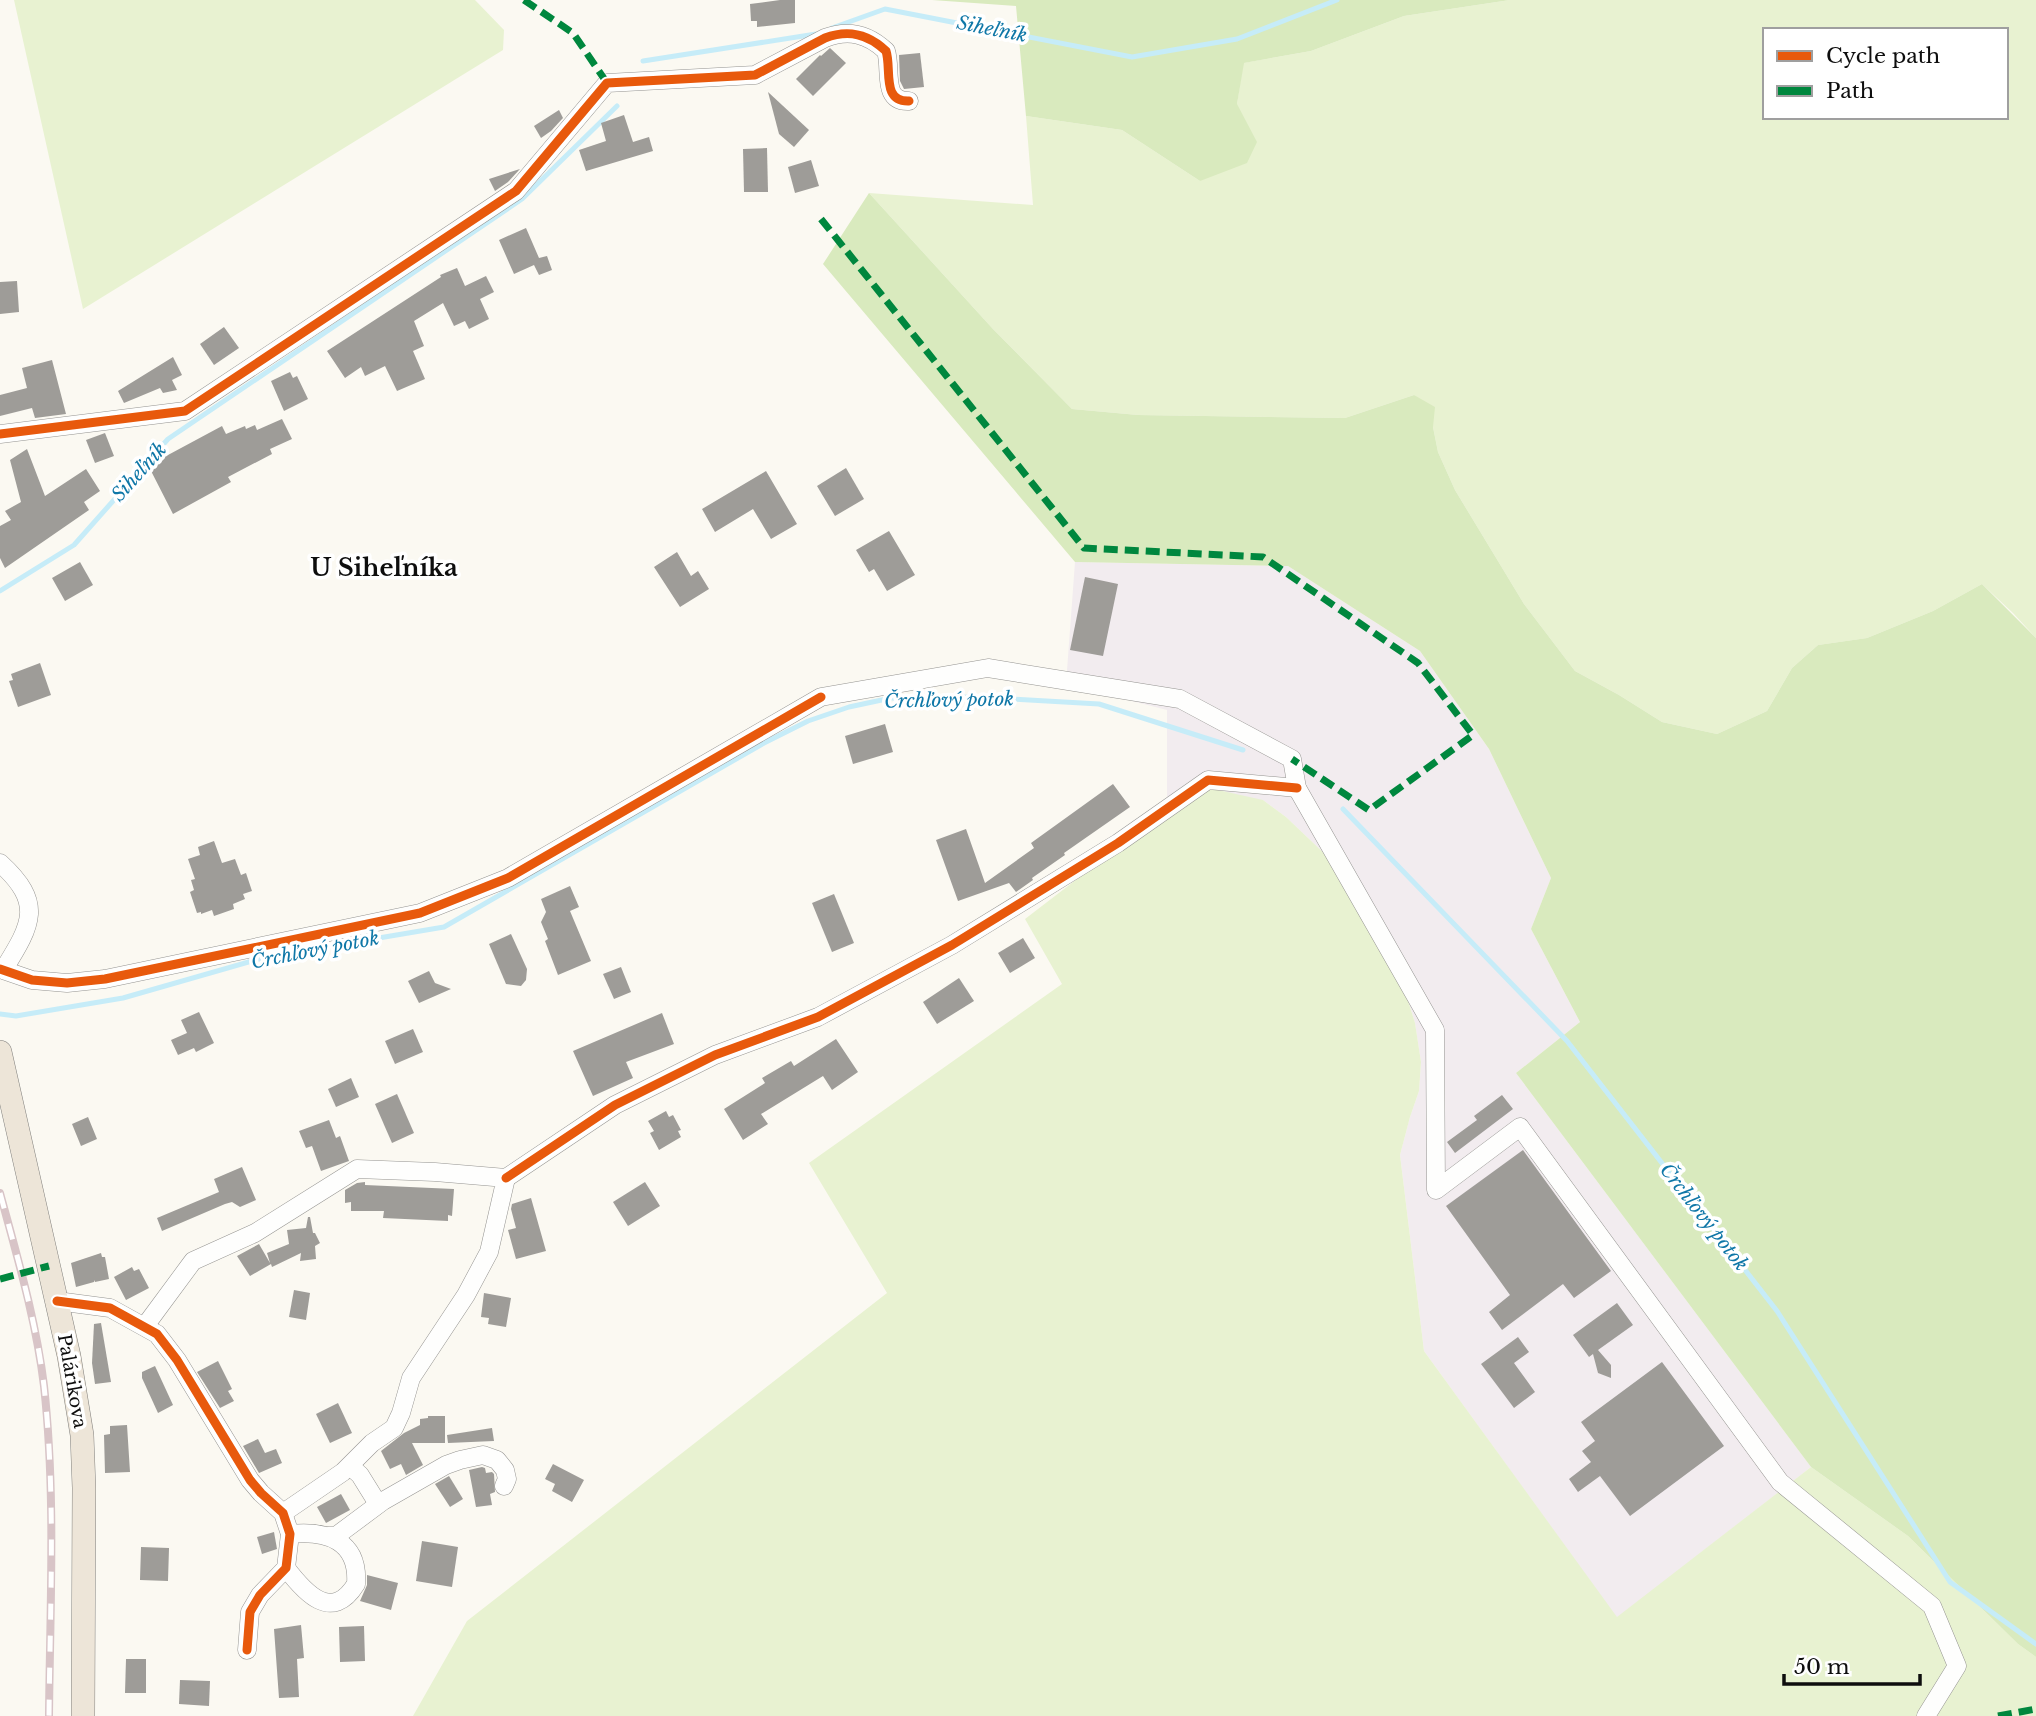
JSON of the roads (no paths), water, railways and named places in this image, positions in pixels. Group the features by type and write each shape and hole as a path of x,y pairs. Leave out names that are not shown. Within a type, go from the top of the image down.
{"main road":[{"name":"Palárikova","path":"0,1052 76,1393 83,1454 83,1716"}],"street":[{"path":"0,434 185,411 516,191 607,83 755,75 825,38 837,33 849,33 869,38 886,51 890,92 895,98 909,101"},
{"path":"0,863 24,890 31,915 20,943 2,969 33,980 66,983 105,979 420,913 509,878 821,697 988,668 1180,699 1292,759 1297,788 1435,1030 1436,1190 1520,1127 1780,1482 1932,1606 1957,1666 1926,1716"},
{"path":"145,1326 193,1261 255,1233 358,1169 506,1178 615,1105 715,1055 818,1017 952,945 1118,844 1208,780 1297,788"},
{"path":"283,1513 350,1466 372,1443 394,1428 411,1378 466,1296 489,1252 506,1178"},
{"path":"57,1301 110,1308 157,1334 177,1360 255,1487 283,1513 290,1534 286,1567 254,1603 250,1612 247,1650"},
{"path":"290,1534 303,1532 336,1536 378,1504 446,1465 483,1455 497,1460 505,1470 507,1479 504,1486"},
{"path":"350,1466 360,1475 378,1504"},
{"path":"286,1567 314,1598 327,1604 337,1603 345,1598 356,1584 354,1561 350,1551 342,1543 328,1536"}],"waterway":[{"name":"Siheľník","path":"832,28 885,9 1132,57 1237,39 1337,0"},
{"name":"Siheľník","path":"643,61 816,34"},
{"name":"Siheľník","path":"0,591 74,545 168,439 522,199 617,106"},
{"name":"Črchľový potok","path":"0,1014 16,1016 123,998 266,957 444,927 764,743 808,721 849,707 891,698 978,697 1099,704 1243,750"},
{"name":"Črchľový potok","path":"1343,809 1567,1041 1777,1311 1950,1582 2036,1644"}],"railway":[{"path":"0,1193 41,1361 48,1427 51,1509 49,1716"}],"district":[{"name":"U Siheľníka","path":"384,567"}]}
